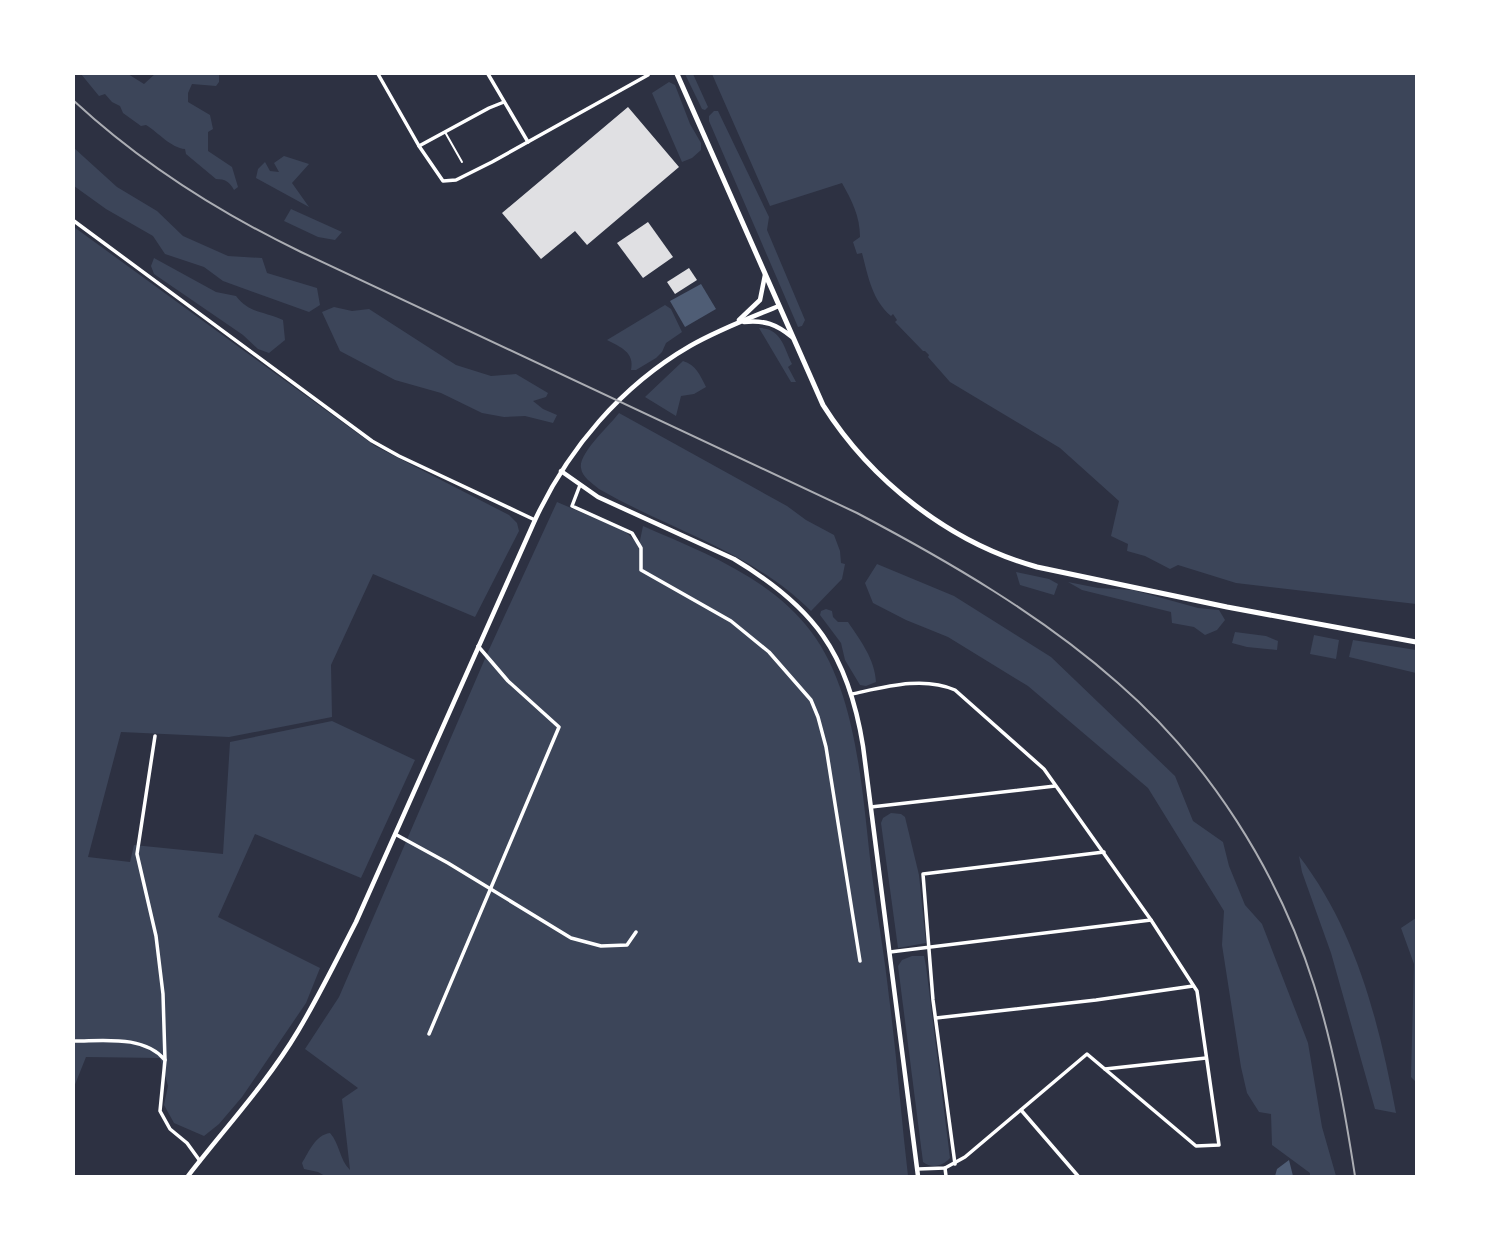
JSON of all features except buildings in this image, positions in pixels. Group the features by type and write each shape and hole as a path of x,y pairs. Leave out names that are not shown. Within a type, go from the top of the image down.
{"main road":[{"path":"677,74 823,405 854,449 872,469 932,517 959,534 1010,559 1156,592 1416,642"},
{"path":"733,325 760,300 765,272"},
{"path":"188,1177 297,1033 356,922 535,520 561,471 584,437 636,384 684,350 779,306"},
{"path":"733,325 767,322 777,325 792,337"},
{"path":"561,471 609,502 734,559 776,587 797,604 817,626 835,654 852,694 859,723 918,1177"}],"street":[{"path":"378,74 419,146 443,181 456,180 649,74"},
{"path":"488,74 528,142"},
{"path":"419,146 504,102"},
{"path":"74,221 372,441 535,520"},
{"path":"580,485 572,506 632,533 641,548 641,570 732,621 769,652 811,700 826,747 860,961"},
{"path":"429,1034 559,727 508,681 478,646"},
{"path":"852,694 912,683 955,690 1044,769 1151,920 1196,991 1219,1145 1196,1146 1087,1054 955,1164 945,1168 918,1169"},
{"path":"155,736 137,854 156,936 163,995 165,1060 160,1111 170,1129 187,1143 200,1161"},
{"path":"871,807 1055,786"},
{"path":"394,834 490,888 570,938 601,946 627,945 636,932"},
{"path":"955,1164 936,1018 923,874 1104,852"},
{"path":"890,952 1151,920"},
{"path":"936,1018 1193,986"},
{"path":"74,1041 143,1044 156,1049 165,1060"},
{"path":"1105,1069 1206,1058"},
{"path":"1021,1110 1078,1177"},
{"path":"945,1168 946,1177"}],"lane":[{"path":"445,131 462,162"}],"shaded area":[{"path":"81,74 128,74 144,84 155,74 219,74 216,86 192,84 188,102 210,115 213,129 208,132 208,151 232,167 238,187 234,190 227,182 216,179 186,154 185,149 170,143 146,125 141,126 123,113 120,106 105,94 99,96"},
{"path":"685,74 693,74 708,107 705,110 702,109"},
{"path":"712,74 1416,74 1416,604 1236,583 1178,565 1170,569 1145,556 1127,551 1128,544 1111,536 1119,501 1060,448 950,382 929,355 895,322 897,320 893,314 891,316 879,303 862,253 857,254 853,242 860,237 859,222 842,183 770,206"},
{"path":"669,82 675,85 690,124 701,143 701,150 682,162 652,93"},
{"path":"718,111 769,217 767,230 805,320 802,326 798,327 709,121 709,116"},
{"path":"74,148 117,187 157,211 183,236 228,256 262,258 267,273 317,288 320,305 309,312 223,281 204,267 165,254 153,236 106,209 74,186"},
{"path":"284,156 309,164 292,183 309,207 256,178 258,169 265,162 270,171 279,172 274,163"},
{"path":"291,209 342,232 335,240 318,237 284,221"},
{"path":"74,227 375,446 509,515 517,523 519,531 475,617 373,574 331,665 332,717 229,737 121,732 88,857 130,862 134,845 223,854 230,742 332,721 415,760 361,878 255,834 218,917 320,968 306,1003 242,1097 219,1124 204,1136 174,1123 164,1105 168,1086 160,1058 86,1057 74,1087"},
{"path":"154,258 216,292 236,296 252,309 283,320 285,340 269,353 258,349 243,335 154,274 151,266"},
{"path":"701,284 716,309 685,327 670,301"},
{"path":"665,305 671,309 682,332 666,343 656,358 636,370 631,370 629,354 607,340"},
{"path":"334,307 352,311 369,309 456,365 491,376 516,374 548,393 546,397 533,401 557,415 553,423 525,416 504,417 482,413 441,393 395,380 340,351 322,312"},
{"path":"759,328 772,331 781,340 792,364 788,367 796,382 791,382"},
{"path":"683,361 694,368 706,387 694,394 681,396 676,416 645,397"},
{"path":"619,413 834,535 841,563 845,564 842,579 811,611 762,572 736,557 599,489 583,474 581,462 589,448"},
{"path":"557,502 625,531 639,545 643,526 730,566 751,578 789,607 823,650 848,712 856,747 886,968 908,1176 325,1176 304,1169 302,1163 313,1145 320,1137 330,1133 350,1170 342,1099 358,1088 305,1049 339,997 487,654"},
{"path":"877,564 954,596 1051,657 1175,776 1193,821 1223,842 1229,866 1245,905 1262,924 1308,1043 1322,1127 1336,1176 1310,1176 1310,1173 1272,1145 1271,1114 1259,1112 1247,1093 1241,1067 1222,945 1224,911 1148,788 1028,686 948,637 873,603 865,583"},
{"path":"1016,572 1049,579 1058,584 1054,595 1020,585"},
{"path":"1068,582 1098,588 1133,590 1198,608 1219,610 1225,620 1217,630 1205,635 1194,627 1172,623 1171,612 1082,590"},
{"path":"821,611 832,611 838,622 848,622 870,658 876,682 860,685 845,660 841,643 820,615"},
{"path":"1235,632 1266,636 1278,641 1277,650 1232,643"},
{"path":"1314,635 1339,640 1336,659 1310,654"},
{"path":"1353,640 1416,650 1416,673 1349,657"},
{"path":"891,813 905,817 919,875 926,943 898,948 881,823 883,818"},
{"path":"1299,856 1336,915 1350,946 1373,1011 1396,1113 1375,1109 1331,953 1302,872"},
{"path":"1416,918 1416,1082 1411,1077 1414,964 1401,928"},
{"path":"912,956 924,956 926,966 950,1158 937,1166 923,1162 898,966 902,960"},
{"path":"1289,1160 1293,1176 1275,1176 1277,1169"}],"railway":[{"path":"74,101 153,165 210,203 270,237 857,513 993,590 1058,634 1118,683 1182,747 1211,783 1237,821 1281,901 1299,943 1321,1009 1343,1104 1355,1176"}]}
